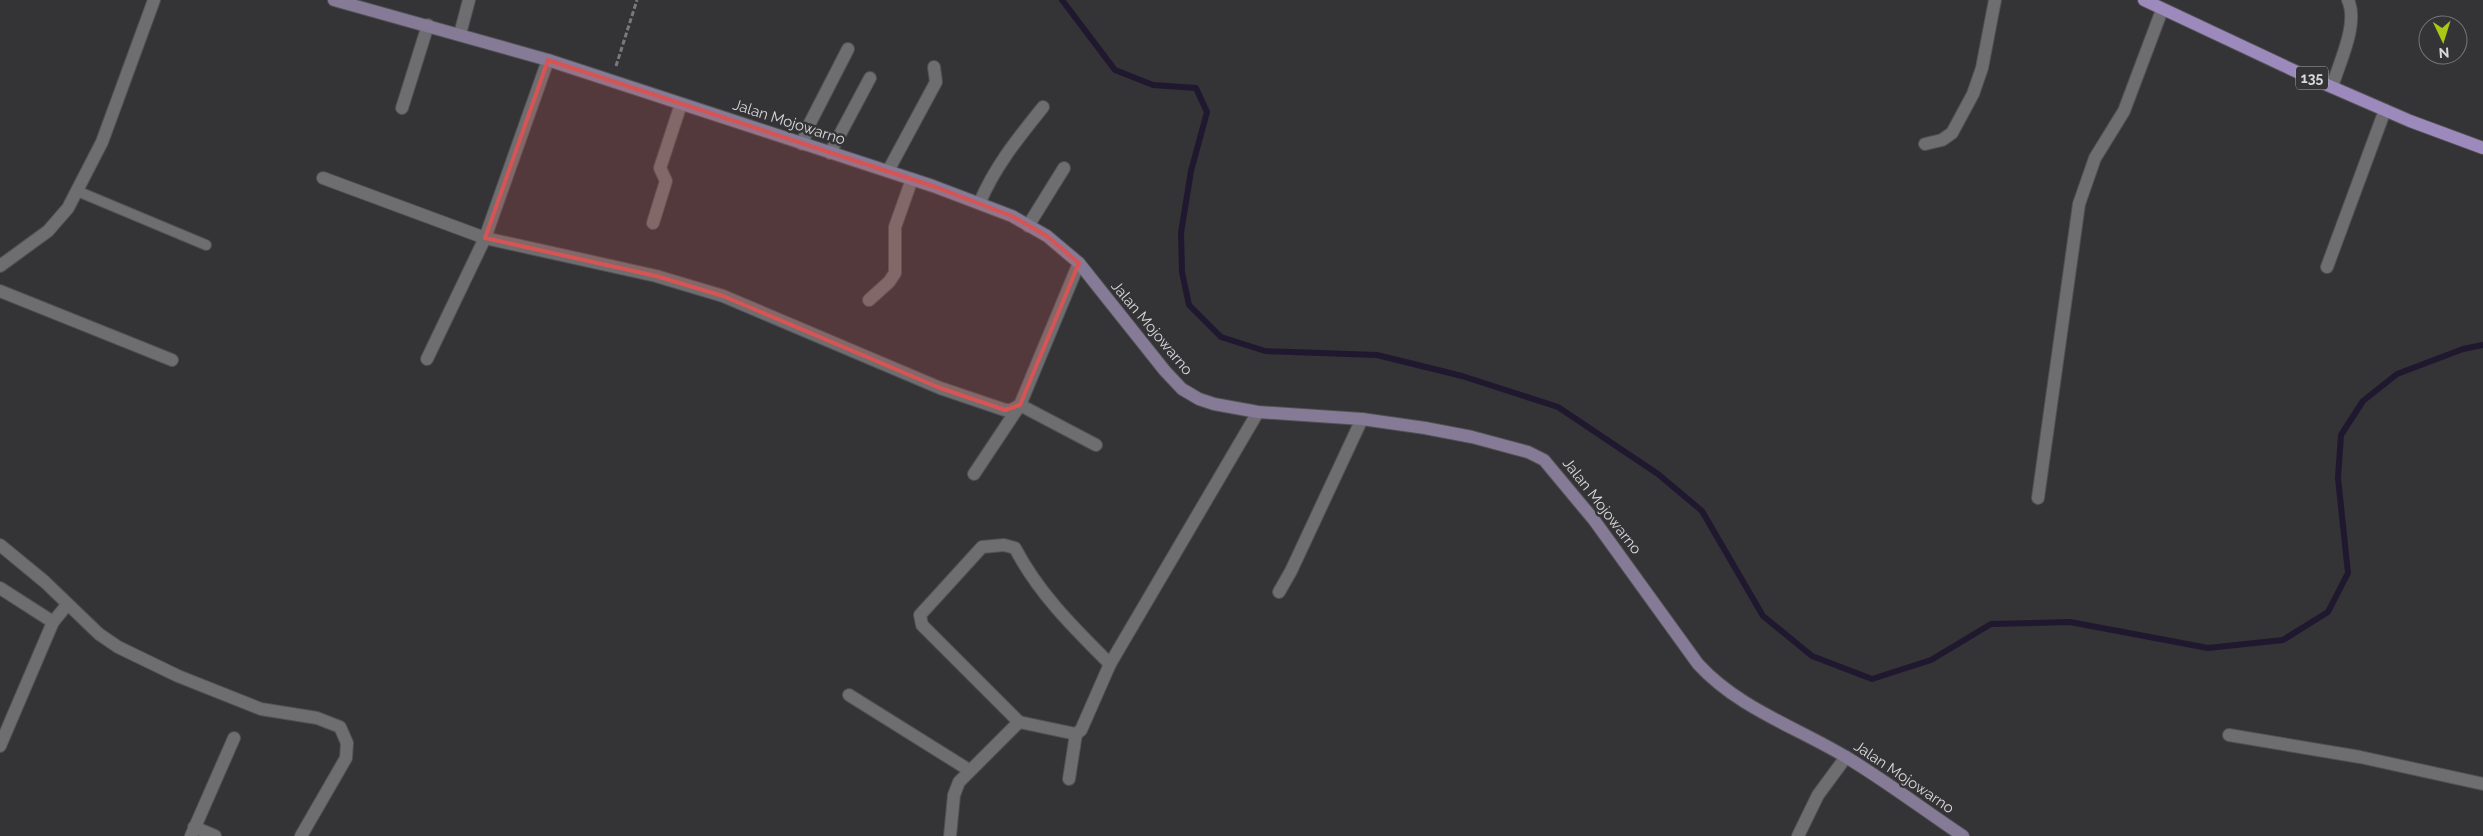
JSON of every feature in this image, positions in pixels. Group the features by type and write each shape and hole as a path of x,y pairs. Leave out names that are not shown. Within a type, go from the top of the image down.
{"main road":[{"name":"135","path":"2144,0 2162,10 2332,87 2483,148"}],"street":[{"path":"0,266 48,231 68,208 102,142 154,0"},
{"name":"Jalan Mojowarno","path":"334,0 548,60 802,144 912,178 980,202 1047,236 1079,263 1165,371 1182,389 1199,399 1214,404 1258,412 1362,419 1480,439 1515,447 1544,460 1594,520 1698,664 1714,682 1750,705 1846,757 1963,836"},
{"path":"460,34 469,0"},
{"path":"1925,144 1942,140 1952,133 1973,94 1982,68 1995,0"},
{"path":"2332,87 2351,26 2352,15 2348,0"},
{"path":"2038,498 2079,204 2095,158 2124,112 2162,10"},
{"path":"402,108 428,25"},
{"path":"802,144 810,123 848,48"},
{"path":"427,360 486,238 548,60"},
{"path":"888,171 936,82 934,67"},
{"path":"830,152 870,78"},
{"path":"653,223 666,181 660,168 681,104"},
{"path":"980,202 989,180 1016,140 1043,107"},
{"path":"2327,267 2385,110"},
{"path":"1028,226 1064,168"},
{"path":"323,178 486,238 656,276 723,296 940,388 1005,410 1011,410 1020,405"},
{"path":"870,300 889,282 895,273 895,227 912,178"},
{"path":"974,474 1020,405 1079,263"},
{"path":"0,291 172,360"},
{"path":"1020,405 1096,445"},
{"path":"1069,779 1076,734 1081,730 1110,664 1258,412"},
{"path":"1279,592 1291,571 1362,419"},
{"path":"0,545 38,576 98,634 118,647 178,676 260,709 318,718 340,727 347,743 346,758 301,836"},
{"path":"1076,734 1020,722 922,625 920,615 982,547 1004,545 1015,548 1025,567 1055,609 1110,664"},
{"path":"0,588 53,622"},
{"path":"0,746 53,622 67,605"},
{"path":"849,695 969,770"},
{"path":"950,836 954,795 959,782 969,770 1020,722"},
{"path":"2229,735 2360,757 2483,784"},
{"path":"215,836 193,832 234,738"},
{"path":"1798,836 1818,795 1846,757"}],"lane":[{"path":"77,191 206,245"}],"path":[{"path":"611,81 638,0"}],"highlighted area":[{"path":"548,60 933,186 1012,216 1047,236 1079,263 1020,405 1005,410 940,388 723,296 656,276 485,238"}],"waterway":[{"path":"1062,0 1115,70 1153,85 1196,88 1207,112 1191,171 1181,233 1182,272 1189,305 1221,337 1265,351 1377,355 1462,376 1558,407 1658,474 1702,511 1763,616 1812,656 1872,679 1931,660 1991,624 2070,622 2208,648 2283,640 2328,612 2348,573 2338,478 2341,435 2363,401 2397,374 2463,349 2483,345"}]}
